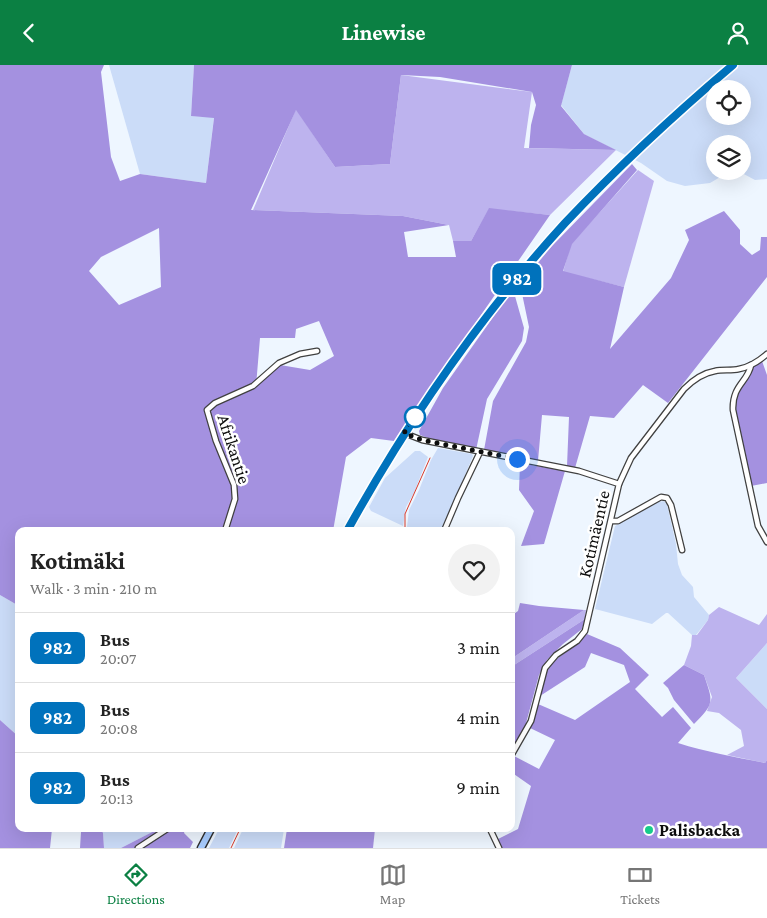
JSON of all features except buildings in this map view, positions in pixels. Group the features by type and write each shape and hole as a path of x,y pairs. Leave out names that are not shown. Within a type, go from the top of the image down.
{"main road":[{"path":"349,527 404,433 484,320 564,224 628,158 733,65"},
{"path":"201,848 209,832"}],"street":[{"name":"Afrikantie","path":"226,527 235,499 234,485 216,441 207,410 215,403 253,386 279,363 300,354 317,351"},
{"path":"620,484 631,458 684,389 706,374 739,369 751,365 767,354"},
{"path":"751,365 750,371 732,400 732,410 758,526 767,542"},
{"name":"Kotimäentie","path":"404,433 422,440 579,471 620,484 585,631 577,641 556,655 545,668 531,721 515,749"},
{"path":"446,527 480,452"},
{"path":"611,521 618,521 660,497 667,498 671,505 682,549"},
{"path":"138,848 162,832"},
{"path":"491,832 499,848"}],"shaded area":[{"path":"0,65 104,65 101,72 111,157 120,181 140,174 206,183 214,118 191,116 194,65 572,65 561,106 584,134 616,150 529,148 531,125 536,105 532,92 440,77 401,75 390,164 335,167 296,110 251,210 403,216 449,225 404,232 408,257 456,257 453,241 471,241 489,208 550,215 394,441 371,438 346,457 334,527 15,527 15,604 0,595","holes":["159,228 161,287 119,305 89,271 101,257","319,321 334,356 310,370 280,365 256,386 260,338 295,338 296,329"]},
{"path":"109,65 194,65 191,116 214,117 206,183 140,174"},
{"path":"572,65 767,65 767,179 755,180 751,178 751,135 706,135 706,180 715,180 710,183 685,186 667,181 641,163 584,134 561,105"},
{"path":"401,75 532,92 524,148 616,150 550,215 489,209 471,241 453,241 449,225 403,216 253,210 296,109 335,167 390,164"},
{"path":"632,164 637,170 572,244 563,271 624,287 610,349 671,278 689,240 685,230 724,211 740,230 740,244 752,255 760,250 761,237 767,237 767,277 668,403 643,385 614,418 590,416 575,468 567,466 569,417 542,415 538,461 484,450 493,401 526,342 529,327 520,284 552,246"},
{"path":"638,170 654,181 624,287 563,272 571,244"},
{"path":"513,289 524,328 522,341 487,399 476,450 441,443 420,435 419,431 443,388"},
{"path":"762,361 767,375 767,483 751,486 735,410 738,392 752,372 753,367"},
{"path":"438,448 472,454 473,456 444,527 407,527 409,510"},
{"path":"415,451 420,451 428,457 414,493 406,507 403,526 371,511 369,507 385,478"},
{"path":"520,463 565,471 544,544 521,546 534,511 519,490"},
{"path":"664,501 667,504 676,544 678,564 682,575 693,587 694,597 709,615 708,620 696,635 692,635 668,613 652,624 595,609 615,526 658,502"},
{"path":"0,595 15,604 15,733 0,720"},
{"path":"520,603 584,610 515,656 515,613 518,611"},
{"path":"719,607 759,625 767,614 767,643 736,678 767,709 767,760 765,763 727,755 744,746 741,730 719,713 707,711 712,697 704,675 684,665 691,646 692,635 697,635 708,620 709,615"},
{"path":"586,610 585,619 515,664 515,656"},
{"path":"585,619 582,629 547,660 539,675 525,727 515,744 515,664"},
{"path":"587,634 620,648 649,675 635,689 662,717 673,707 691,728 678,743 710,752 765,763 767,760 767,848 502,848 498,839 518,829 531,786 515,775 515,757 539,769 555,740 530,728 538,704 575,720 630,682 624,665 591,653 585,667 540,696 546,672 551,665"},
{"path":"767,643 767,709 736,678"},
{"path":"684,665 704,675 709,691 709,706 694,724 663,683"},
{"path":"0,720 15,733 15,832 52,832 50,848 0,848"},
{"path":"81,832 102,832 104,848 80,848"},
{"path":"152,832 121,848 104,848 103,833"},
{"path":"152,832 184,832 193,842 190,848 121,848"},
{"path":"217,832 237,832 229,848 209,848"},
{"path":"242,832 284,832 281,848 234,848"},
{"path":"287,832 375,832 373,848 284,848"}],"waterway":[{"path":"405,527 405,514 430,458"},
{"path":"231,848 239,832"}],"bus line":[{"name":"982","path":"349,527 404,433 458,355 514,283 564,224 616,170 680,110 733,65"}],"place":[{"name":"Palisbacka","path":"649,830"}],"route":[{"path":"415,417 404,433 415,438 517,459"}]}
